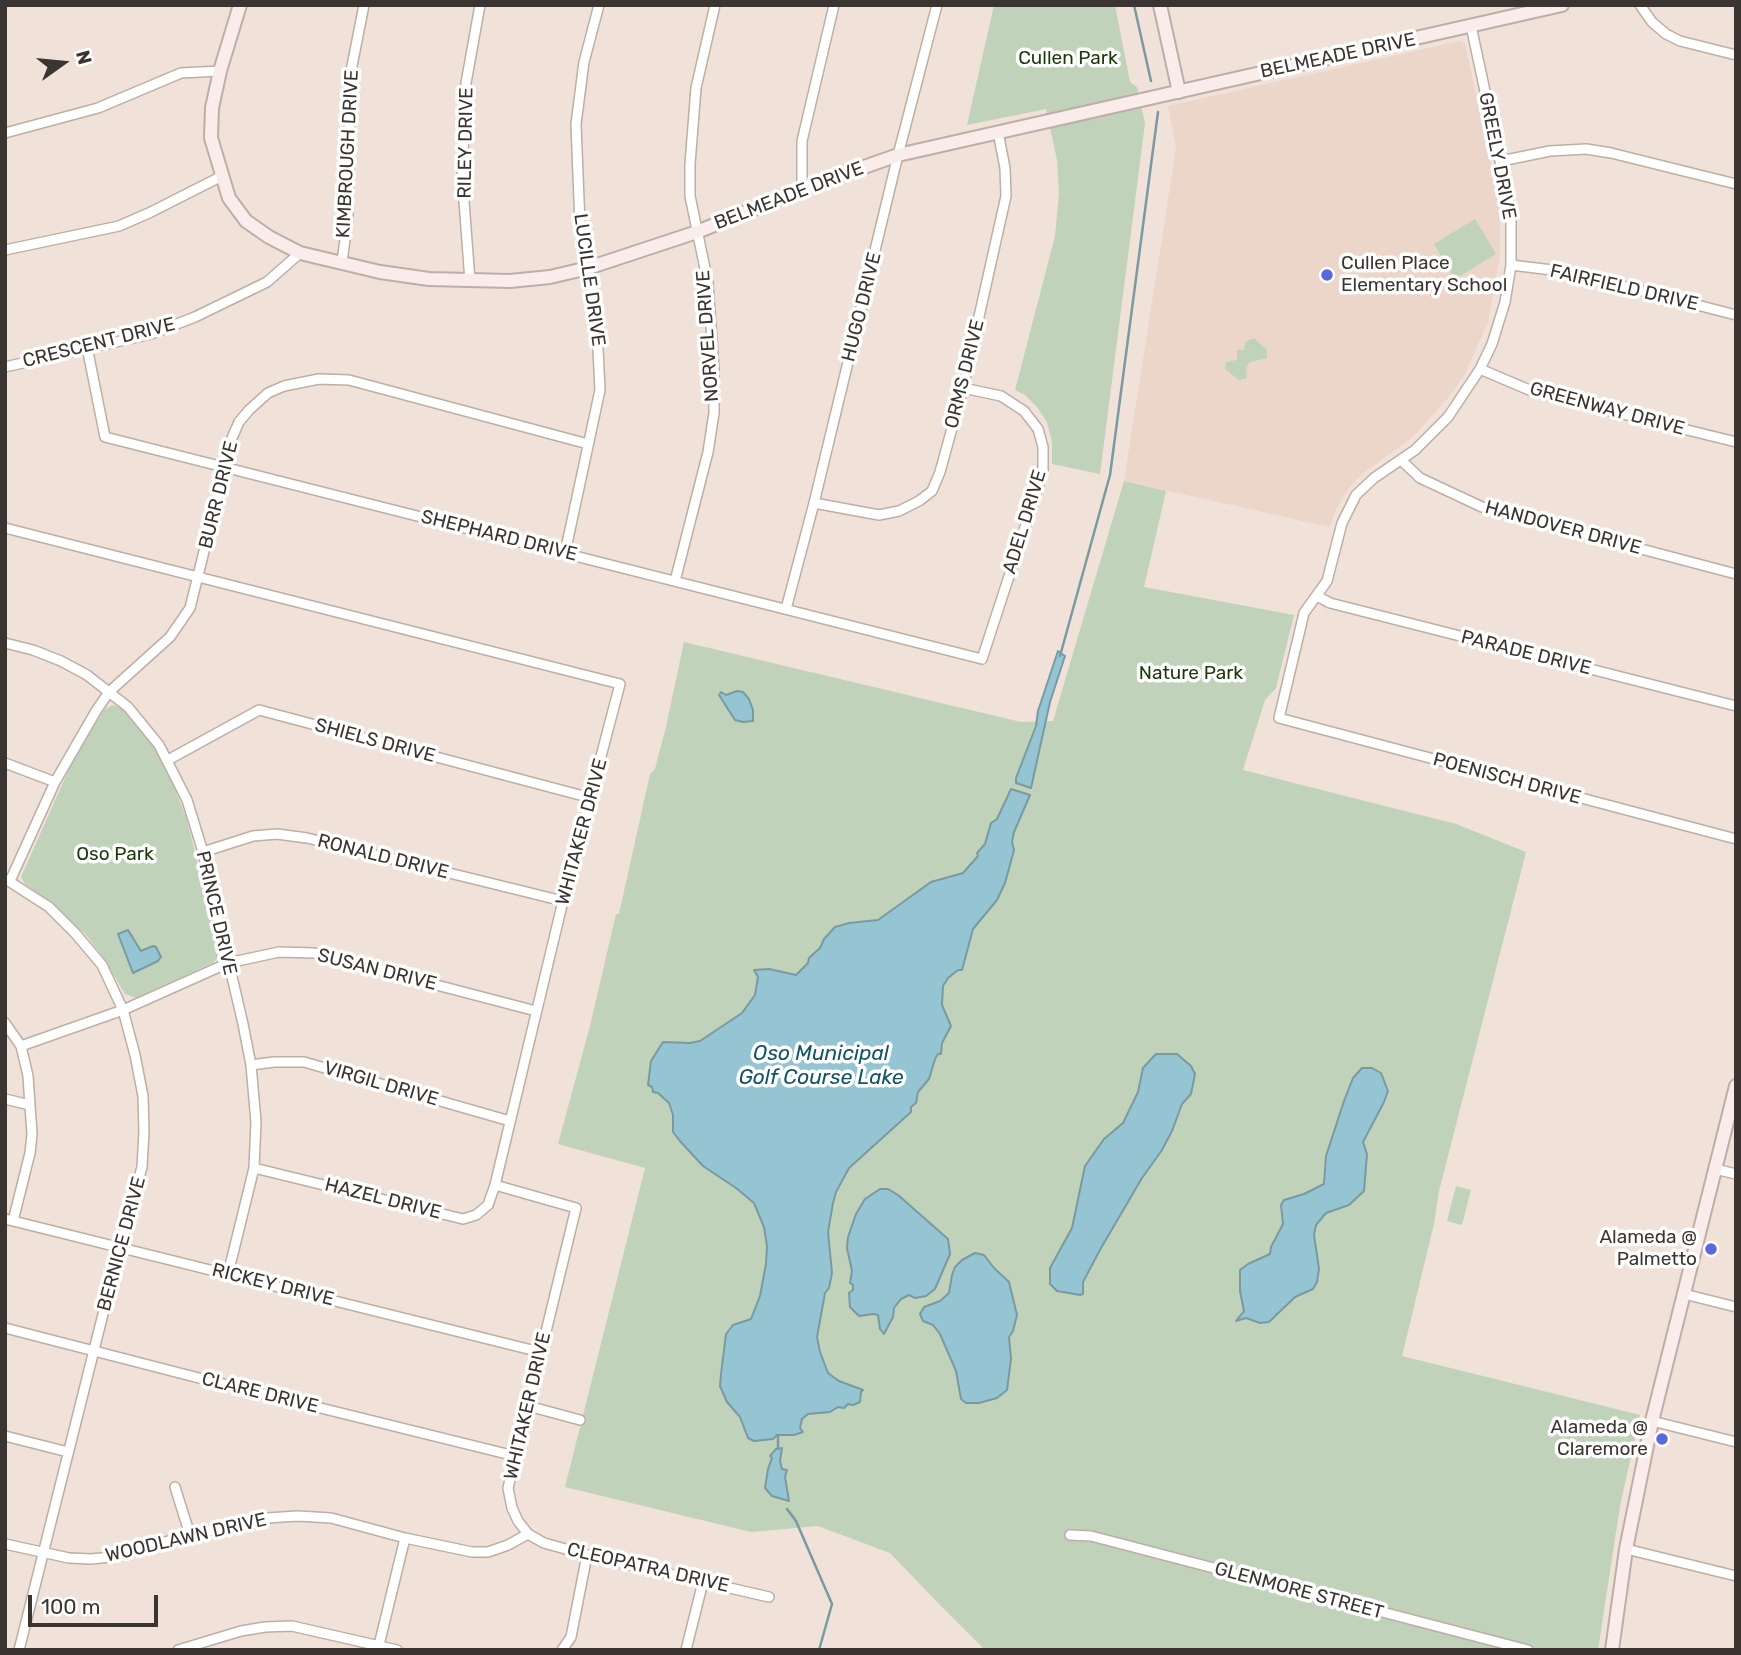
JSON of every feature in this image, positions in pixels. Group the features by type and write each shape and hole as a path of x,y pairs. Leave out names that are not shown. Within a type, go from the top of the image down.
{"street":[{"name":"BELMEADE DRIVE","path":"240,5 220,71 212,108 211,138 229,198 246,222 300,253 380,272 470,281 550,277 588,268 697,232 802,188 898,155 1562,5"},
{"name":"KIMBROUGH DRIVE","path":"342,261 348,217 350,76 364,5"},
{"name":"RILEY DRIVE","path":"470,281 463,163 466,83 480,5"},
{"name":"LUCILLE DRIVE","path":"565,553 600,390 597,309 580,225 576,124 583,62 599,5"},
{"name":"NORVEL DRIVE","path":"675,581 708,452 714,413 715,369 708,283 690,196 691,125 703,49 715,5"},
{"path":"802,188 802,141 834,5"},
{"name":"HUGO DRIVE","path":"786,609 937,5"},
{"path":"1160,5 1179,92"},
{"path":"1640,5 1652,22 1666,34 1691,44 1736,55"},
{"name":"GREELY DRIVE","path":"1279,718 1304,613 1327,580 1342,523 1356,495 1374,478 1415,450 1448,417 1480,369 1500,321 1511,265 1511,212 1471,26"},
{"path":"5,132 98,108 181,73 220,71"},
{"name":"ORMS DRIVE","path":"814,503 879,515 899,511 932,491 940,472 963,388 1006,196 1005,168 998,132"},
{"path":"1501,161 1550,151 1586,149 1736,184"},
{"path":"5,250 119,226 149,214 222,176"},
{"name":"CRESCENT DRIVE","path":"5,367 151,334 195,317 267,282 300,253"},
{"name":"FAIRFIELD DRIVE","path":"1511,265 1569,272 1736,314"},
{"name":"SHEPHARD DRIVE","path":"87,347 105,437 982,659"},
{"name":"GREENWAY DRIVE","path":"1480,369 1534,392 1736,442"},
{"name":"BURR DRIVE","path":"8,880 55,782 96,711 110,692 170,637 190,608 224,467 239,422 258,401 284,386 319,379 349,380 588,444"},
{"name":"ADEL DRIVE","path":"963,388 1002,396 1024,411 1038,429 1043,447 1043,472 982,659"},
{"name":"HANDOVER DRIVE","path":"1401,460 1420,478 1482,508 1736,573"},
{"name":"WHITAKER DRIVE","path":"5,528 620,684 563,901 495,1185 576,1208 508,1488 512,1508 528,1534"},
{"name":"PARADE DRIVE","path":"1317,596 1331,604 1736,706"},
{"name":"PRINCE DRIVE","path":"5,643 61,661 110,692 143,723 168,760 187,800 203,852 251,1065 256,1122 254,1168 228,1274"},
{"name":"SHIELS DRIVE","path":"168,760 259,710 591,798"},
{"name":"POENISCH DRIVE","path":"1279,718 1736,839"},
{"path":"5,763 55,782"},
{"name":"RONALD DRIVE","path":"203,852 253,836 277,834 307,838 563,901"},
{"name":"BERNICE DRIVE","path":"8,880 49,907 102,965 123,1010 135,1055 143,1096 144,1132 142,1167 19,1650"},
{"name":"SUSAN DRIVE","path":"21,1046 123,1010 228,963 279,952 313,953 536,1011"},
{"path":"5,1023 21,1046 28,1076 30,1105 30,1153 9,1220"},
{"name":"VIRGIL DRIVE","path":"251,1065 304,1062 510,1121"},
{"path":"1612,1650 1626,1549 1652,1421 1736,1086"},
{"path":"5,1100 30,1105"},
{"name":"HAZEL DRIVE","path":"254,1168 463,1219 476,1215 488,1205 495,1185"},
{"path":"1715,1169 1736,1174"},
{"name":"RICKEY DRIVE","path":"9,1220 540,1353"},
{"path":"1684,1294 1736,1307"},
{"name":"CLARE DRIVE","path":"5,1328 514,1456"},
{"path":"527,1406 580,1420"},
{"path":"1652,1421 1736,1442"},
{"path":"5,1436 68,1452"},
{"path":"175,1487 190,1535"},
{"name":"WOODLAWN DRIVE","path":"5,1544 43,1553 91,1559 111,1557 190,1535 267,1518 298,1516 331,1518 472,1552 488,1552 528,1534"},
{"name":"CLEOPATRA DRIVE","path":"528,1534 544,1543 587,1555 769,1597"},
{"name":"GLENMORE STREET","path":"1070,1535 1091,1536 1528,1650"},
{"path":"379,1645 405,1538"},
{"path":"1626,1549 1736,1576"},
{"path":"562,1650 571,1637 587,1555"},
{"path":"686,1650 703,1582"},
{"path":"178,1650 242,1631 292,1626 397,1650"}],"shaded area":[{"name":"Cullen Place Elementary School","path":"1460,41 1465,44 1495,184 1500,221 1500,256 1488,322 1464,376 1448,398 1414,436 1362,474 1349,488 1336,509 1330,527 1124,481 1176,149 1168,106"}],"green space":[{"name":"Cullen Park","path":"994,5 1115,5 1130,82 1137,87 1145,123 1100,474 1052,464 1052,442 1047,422 1025,395 1015,390 1055,236 1059,194 1057,160 1046,109 967,125"},
{"path":"1475,219 1496,254 1455,279 1434,244"},
{"path":"1254,338 1267,350 1267,358 1250,362 1246,367 1247,378 1239,380 1225,369 1226,362 1237,360 1237,350 1244,350 1246,341"},
{"name":"Nature Park","path":"1124,481 1166,491 1144,587 1294,615 1276,688 1265,700 1243,770 1456,824 1526,852 1439,1191 1434,1224 1402,1356 1640,1415 1620,1506 1598,1650 989,1650 984,1649 890,1553 818,1526 751,1532 565,1487 645,1168 558,1144 590,1026 616,914 619,914 650,774 655,769 666,727 684,642 1021,722 1053,721"},
{"name":"Oso Park","path":"113,705 121,708 147,737 167,769 186,817 220,950 217,959 212,963 136,998 125,994 87,936 50,901 25,884 21,877 77,751 105,709"},
{"path":"1456,1186 1471,1190 1462,1225 1447,1221"}],"water":[{"path":"1058,651 1065,656 1050,702 1031,788 1016,783 1016,778 1036,726 1038,711"},
{"path":"721,692 726,695 743,692 749,699 753,721 735,720 719,695"},
{"name":"Oso Municipal Golf Course Lake","path":"1011,789 1030,795 1014,832 1014,850 1005,883 997,900 973,929 962,970 948,978 943,986 942,1005 951,1026 942,1043 941,1054 935,1059 929,1079 918,1092 911,1112 849,1168 833,1203 828,1232 832,1273 829,1288 825,1293 817,1337 828,1373 839,1381 863,1390 860,1402 848,1404 844,1408 838,1407 830,1412 808,1414 802,1419 800,1428 803,1432 754,1441 748,1438 740,1417 727,1402 720,1386 726,1334 733,1325 751,1319 760,1296 766,1264 764,1227 754,1203 703,1166 673,1132 673,1115 669,1103 648,1085 651,1061 663,1042 700,1041 742,1013 755,995 758,977 754,970 769,969 796,975 835,927 878,920 931,882 963,873 985,844 991,823 997,819"},
{"path":"128,930 141,951 153,946 161,957 133,973 118,934"},
{"path":"1156,1054 1177,1054 1191,1066 1195,1074 1191,1094 1182,1104 1162,1150 1142,1178 1101,1248 1083,1282 1083,1294 1057,1291 1050,1284 1050,1268 1072,1228 1085,1166 1104,1139 1123,1123 1138,1092 1143,1068"},
{"path":"1362,1068 1372,1068 1381,1073 1388,1091 1363,1142 1367,1154 1364,1191 1349,1205 1326,1213 1316,1225 1314,1235 1319,1269 1313,1289 1295,1297 1269,1322 1260,1323 1246,1318 1236,1321 1244,1311 1240,1270 1270,1254 1283,1224 1281,1205 1284,1200 1324,1184 1326,1156 1344,1101 1353,1078"},
{"path":"880,1189 888,1189 898,1195 948,1239 950,1254 935,1289 926,1296 915,1298 909,1295 901,1299 894,1308 893,1317 884,1334 880,1329 878,1315 859,1316 850,1307 849,1293 853,1290 853,1285 850,1283 852,1271 847,1248 856,1214 865,1199"},
{"path":"975,1253 984,1255 1009,1282 1017,1315 1009,1337 1011,1359 1007,1390 997,1398 966,1403 961,1399 956,1371 940,1334 933,1325 923,1321 920,1314 924,1307 940,1301 949,1293 955,1267"},
{"path":"782,1448 780,1461 782,1469 787,1470 785,1477 789,1501 772,1496 765,1488 772,1458 770,1456 776,1449"}],"waterway":[{"path":"1134,5 1151,81"},
{"path":"1060,656 1110,475 1158,112"},
{"path":"778,1435 778,1449"},
{"path":"787,1509 796,1521 832,1604 819,1650"}],"place":[{"name":"Cullen Place Elementary School","path":"1327,275"},
{"name":"Alameda @ Palmetto","path":"1711,1249"},
{"name":"Alameda @ Claremore","path":"1662,1439"}]}
